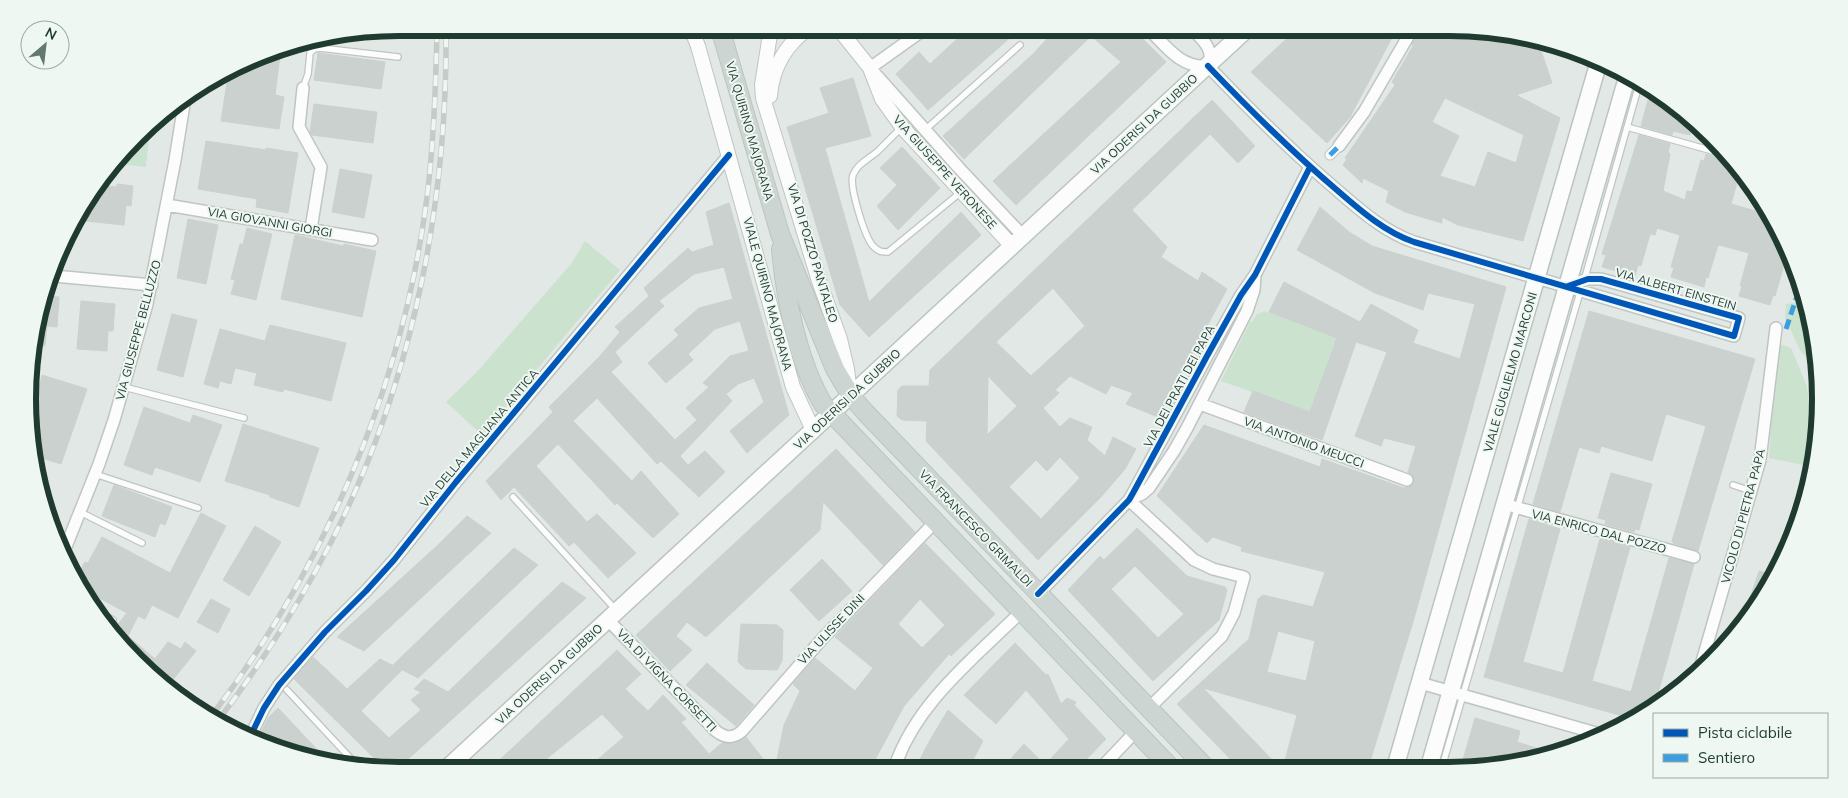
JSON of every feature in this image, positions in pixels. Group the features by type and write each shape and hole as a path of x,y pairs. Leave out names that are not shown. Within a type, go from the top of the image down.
{"main road":[{"name":"VIA QUIRINO MAJORANA","path":"722,36 780,234 835,369 851,396"},
{"name":"VIA ODERISI DA GUBBIO","path":"454,762 1240,36"},
{"name":"VIALE GUGLIELMO MARCONI","path":"1397,762 1597,68"},
{"path":"1431,762 1456,694 1577,286 1626,83"},
{"name":"VIA QUIRINO MAJORANA","path":"780,234 783,272 798,337 816,390 823,404 832,414"},
{"name":"VIA FRANCESCO GRIMALDI","path":"851,396 1200,762"},
{"name":"VIA FRANCESCO GRIMALDI","path":"832,414 1165,762"}],"street":[{"path":"694,36 729,155"},
{"name":"VIA DI POZZO PANTALEO","path":"770,36 762,85 764,98 820,281 840,339 851,396"},
{"name":"VIA DI POZZO PANTALEO","path":"769,111 772,79 779,61 792,43 800,36"},
{"name":"VIA GIUSEPPE VERONESE","path":"844,36 1018,241"},
{"path":"870,68 915,36"},
{"path":"1156,36 1178,59 1194,66 1208,66 1310,167 1365,214 1397,235 1414,242 1537,278 1577,286"},
{"path":"1199,36 1209,48 1210,61 1208,66"},
{"path":"1330,155 1339,146 1367,108 1408,36"},
{"name":"VIA GIUSEPPE VERONESE","path":"870,68 882,99 902,127 961,192 1018,241"},
{"path":"303,88 299,127 321,167 311,229"},
{"name":"VIA GIUSEPPE BELLUZZO","path":"66,542 95,474 124,387 152,285 167,205 181,109"},
{"name":"VIALE QUIRINO MAJORANA","path":"729,155 793,387 813,430"},
{"name":"VIA DELLA MAGLIANA ANTICA","path":"253,731 264,708 279,685 325,632 394,560 456,482 729,155"},
{"name":"VIA DEI PRATI DEI PAPA","path":"1038,594 1129,500 1224,325 1255,275 1310,167"},
{"name":"VIA GIOVANNI GIORGI","path":"167,205 372,240"},
{"name":"VIA DEI PRATI DEI PAPA","path":"1129,500 1142,494 1152,484 1174,451 1247,311 1254,290 1255,275"},
{"path":"58,276 152,285"},
{"name":"VIA ALBERT EINSTEIN","path":"1601,279 1738,318 1734,336 1577,286 1601,279"},
{"name":"VICOLO DI PIETRA PAPA","path":"1704,658 1760,460 1776,328"},
{"name":"VIA ANTONIO MEUCCI","path":"1200,404 1407,480"},
{"path":"1129,500 1194,560 1213,569 1244,577 1234,613 1225,632 1149,708"},
{"name":"VIA ENRICO DAL POZZO","path":"1511,507 1694,557"},
{"name":"VIA ULISSE DINI","path":"729,737 734,737 742,731 822,639 936,521"},
{"path":"897,762 906,740 929,705 954,677 1021,612"},
{"name":"VIA DI VIGNA CORSETTI","path":"613,616 716,731 729,737"},
{"path":"1420,683 1592,732"},
{"path":"1107,762 1136,732"}],"lane":[{"path":"925,130 1020,45"},
{"path":"303,88 308,74 310,53 314,49 320,48 398,57"},
{"path":"1577,286 1638,89"},
{"path":"902,127 876,153 860,164 853,174 851,184 868,238 873,246 880,252 888,252 961,192"},
{"path":"1627,128 1715,152"},
{"path":"124,387 244,418"},
{"path":"95,474 198,508"},
{"path":"1733,485 1751,491"},
{"path":"513,497 613,616"},
{"path":"80,512 142,543"},
{"path":"287,690 351,759"},
{"path":"1443,762 1456,694"}],"green space":[{"path":"149,136 146,167 122,164"},
{"path":"585,241 620,270 482,435 446,402 476,373 571,264"},
{"path":"1795,303 1799,307 1810,360 1801,352 1785,318 1786,304"},
{"path":"1265,311 1337,338 1310,412 1221,381 1250,322 1252,322 1257,314"},
{"path":"1780,344 1791,348 1806,384 1811,415 1806,466 1769,458 1774,374"}],"building":[{"path":"960,36 1012,36 928,110 896,74 919,52 930,64"},
{"path":"1050,36 1091,36 964,159 943,136 1033,54"},
{"path":"1091,36 1140,36 1166,62 1016,205 993,181 1121,62"},
{"path":"1289,36 1393,36 1350,117 1327,143 1251,72"},
{"path":"1417,36 1422,38 1423,36 1449,36 1496,39 1540,48 1552,83 1516,95 1560,118 1523,241 1458,225 1442,217 1442,223 1405,212 1386,202 1389,191 1363,178 1362,183 1343,165 1347,159 1345,158 1395,85 1392,82","holes":["1445,98 1524,135 1516,163 1488,152 1475,187 1440,176 1459,136 1432,122"]},
{"path":"318,53 385,62 381,89 314,80"},
{"path":"280,57 275,95 284,97 279,129 221,121 227,80"},
{"path":"853,78 871,136 825,148 869,302 961,212 981,235 869,337 840,305 787,127 829,113 820,88"},
{"path":"1649,96 1692,129 1690,135 1673,131 1672,135 1641,126"},
{"path":"1212,100 1255,146 1238,163 1210,134 1132,210 1167,247 1161,257 1198,281 1202,272 1227,289 1158,417 1126,404 1133,393 1111,385 1106,394 1070,376 1055,390 1059,393 1043,408 1060,427 1070,418 1092,427 1087,440 1105,456 1113,437 1136,449 1125,469 1101,497 1038,560 926,441 927,421 902,420 897,416 898,390 902,386 929,386 930,370","holes":["1053,288 1085,326 1031,376 996,342","988,376 1017,406 987,435","1060,457 1080,478 1041,519 1009,487 1036,460 1047,471"]},
{"path":"314,104 377,112 373,143 312,135 310,132"},
{"path":"1639,135 1670,144 1663,191 1685,200 1687,191 1692,192 1701,160 1704,161 1706,154 1721,158 1738,179 1731,204 1759,211 1785,262 1775,296 1773,295 1770,305 1739,296 1749,253 1718,245 1704,287 1671,277 1674,268 1671,267 1680,235 1657,228 1655,235 1650,234 1641,266 1638,265 1635,276 1602,267 1606,255 1602,254"},
{"path":"206,141 298,153 288,213 256,207 257,199 198,189"},
{"path":"902,147 940,188 898,230 877,206 897,185 880,168"},
{"path":"340,169 372,175 364,218 332,212"},
{"path":"117,184 133,186 131,206 126,205 124,225 83,221 105,186 117,187"},
{"path":"729,203 789,415 747,453 730,431 764,402 754,378 738,384 726,394 732,401 680,456 688,465 705,451 725,472 699,497 661,461 657,464 597,398 573,421 632,481 641,471 679,514 653,538 617,503 615,505 558,444 536,466 587,522 597,514 636,553 608,578 574,542 569,546 514,487 501,500 486,481 553,412 549,407 600,356 620,332 615,327 649,296 644,288 688,248 692,252 714,245 706,212","holes":["724,267 733,299 699,308 674,330 679,335 648,363 666,383 693,360 688,354 715,329 740,321 749,351 730,356 703,383 709,387 686,408 697,420 675,440 611,372 622,362 615,352 664,306 659,301 694,274"]},
{"path":"1320,207 1349,232 1372,246 1506,287 1413,622 1370,762 1285,762 1297,715 1203,688 1274,762 1233,762 1177,704 1249,639 1258,599 1263,595 1313,607 1325,572 1241,551 1242,547 1213,537 1207,543 1157,496 1204,425 1320,467 1322,459 1404,488 1411,486 1414,478 1408,472 1416,446 1384,438 1381,446 1355,436 1387,352 1356,342 1322,440 1244,412 1253,391 1310,412 1337,338 1269,312 1284,282 1360,322 1371,304 1418,330 1413,343 1460,359 1475,304 1428,293 1423,310 1375,293 1297,250","holes":["1278,631 1315,641 1306,681 1267,672"]},
{"path":"188,219 218,225 206,284 177,278"},
{"path":"247,228 272,234 256,300 231,294 235,280 231,279 240,244 243,244"},
{"path":"295,235 376,251 362,317 281,299"},
{"path":"52,296 59,297 57,327 47,326 45,346 40,346 49,305"},
{"path":"81,301 115,304 113,331 108,331 107,351 77,349"},
{"path":"1589,311 1755,359 1698,551 1673,543 1672,541 1706,426 1666,414 1652,461 1601,446 1599,453 1579,447 1560,512 1533,504"},
{"path":"172,314 197,320 183,377 157,370"},
{"path":"270,325 346,343 331,401 284,389 283,392 254,385 257,373 235,368 231,384 220,381 218,388 204,384 220,329 265,341"},
{"path":"42,375 87,389 61,464 41,458 36,399 37,383 40,384"},
{"path":"144,407 190,423 193,415 222,425 200,482 155,467 152,475 124,465"},
{"path":"243,424 319,448 299,507 270,497 270,495 225,481"},
{"path":"836,449 915,532 883,565 823,502 820,530 706,637 687,622 676,636 692,650 670,671 636,635"},
{"path":"1611,473 1652,484 1639,530 1635,529 1634,532 1605,524 1606,520 1598,518"},
{"path":"114,485 172,507 165,525 160,523 155,537 102,516"},
{"path":"201,513 226,526 178,618 152,605 145,619 138,616 128,636 155,659 168,642 181,649 185,642 196,651 171,682 142,656 116,626 127,613 93,595 80,571 85,562 88,563 102,537 170,573"},
{"path":"467,516 491,533 364,651 337,637 439,544"},
{"path":"1529,519 1560,529 1523,662 1563,673 1600,539 1630,547 1592,681 1631,692 1669,558 1694,564 1657,697 1630,713 1624,716 1484,677"},
{"path":"255,526 281,542 249,596 223,580"},
{"path":"1137,528 1187,576 1225,587 1227,590 1219,620 1153,681 1068,590 1100,556 1104,560","holes":["1135,566 1184,614 1158,638 1111,589"]},
{"path":"925,543 995,614 951,656 949,654 904,706 874,762 776,762 784,725 800,691 793,684 815,658 855,691 873,668 835,637","holes":["920,599 945,625 922,648 898,624"]},
{"path":"514,548 538,565 418,678 393,665"},
{"path":"822,559 852,591 819,621 790,590"},
{"path":"1759,571 1767,573 1751,601 1748,605"},
{"path":"562,582 586,598 405,762 377,761 294,679 313,657 347,689 380,659 402,670 361,711 389,738 421,710 411,700 421,692 414,689 424,679 448,692"},
{"path":"211,599 230,609 218,633 197,622"},
{"path":"741,624 777,625 783,630 782,661 777,670 746,669 738,662"},
{"path":"1015,643 1046,675 1048,674 1061,704 1067,698 1076,702 1074,705 1106,739 1084,762 1048,762 1069,739 1026,690 996,724 964,695"},
{"path":"617,650 641,674 625,689 648,711 663,695 686,719 681,722 709,754 722,743 734,744 746,737 766,762 597,762 624,737 602,714 545,760 547,762 498,762"},
{"path":"707,663 754,705 736,726 686,685"},
{"path":"278,708 320,753 260,734 268,718"},
{"path":"948,710 983,741 972,762 919,762"},
{"path":"1475,718 1520,731 1517,742 1541,750 1496,759 1463,761"},
{"path":"1024,744 1042,762 1008,762"}],"railway":[{"path":"215,711 251,660 289,599 323,537 353,472 378,405 399,337 416,267 427,197 431,155 437,36"},
{"path":"222,715 268,650 314,574 346,511 374,445 397,378 416,309 430,240 445,99 446,36"}],"marked path":[{"path":"1330,155 1339,146"},
{"path":"1786,329 1797,297"}],"cycle path":[{"path":"1208,66 1271,130 1355,206 1403,238 1734,336 1739,318 1601,279 1588,279 1568,286"},
{"path":"253,731 264,708 279,685 325,632 394,560 456,482 729,155"},
{"path":"1038,594 1129,500 1241,295 1255,275 1310,167"}]}
